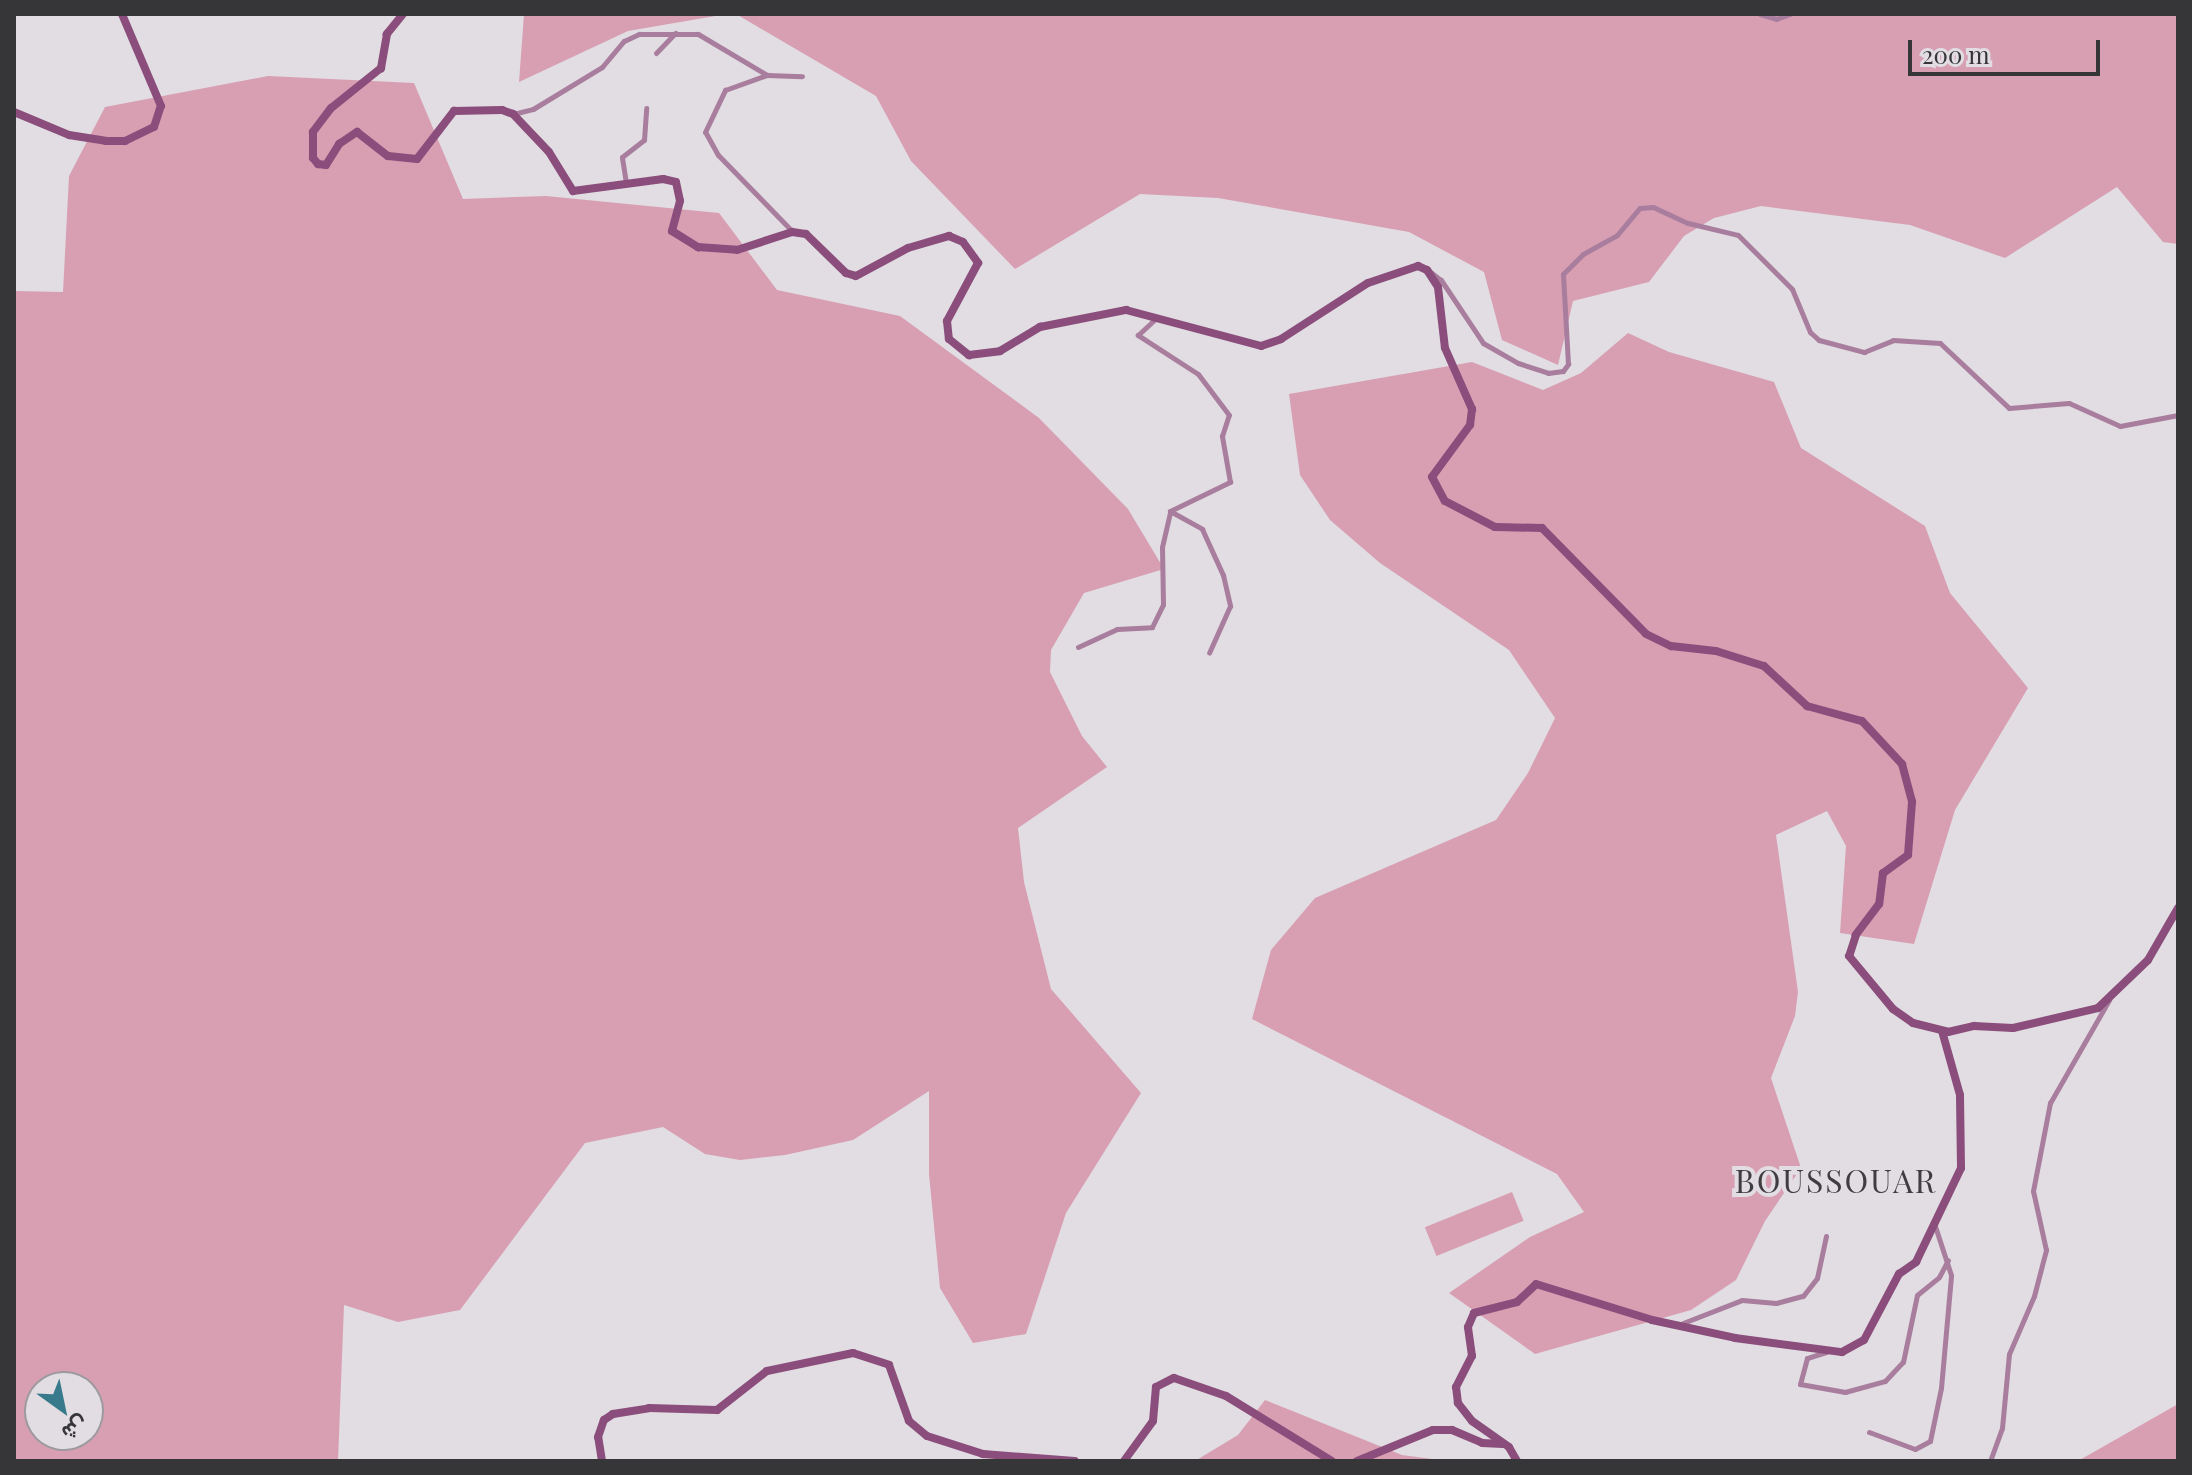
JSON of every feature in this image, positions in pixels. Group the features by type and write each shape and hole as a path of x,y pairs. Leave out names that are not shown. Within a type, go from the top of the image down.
{"street":[{"path":"14,112 69,135 106,141 125,141 154,127 161,106 122,14"},
{"path":"403,14 387,34 381,68 331,108 313,132 313,158 318,164 326,165 339,144 357,132 378,150 409,161 424,152 439,124 454,111 513,114 533,109 602,67 632,37 680,32 712,40 733,59 767,75"},
{"path":"1760,14 1776,19 1790,14"},
{"path":"656,53 666,38 680,32"},
{"path":"802,76 767,75 725,90 705,132 718,155 792,232 820,242 835,263 856,276 927,240 949,236 963,242 978,263 950,307 947,321 949,339 969,355 1000,351 1040,327 1126,310 1157,316 1193,332 1261,346 1281,339 1368,283 1418,266 1441,280 1483,343 1518,363 1548,373 1563,371 1568,364 1563,274 1583,254 1617,235 1640,208 1653,207 1688,223 1738,235 1792,289 1810,332 1819,340 1864,352 1893,340 1940,343 2009,408 2069,403 2120,426 2178,415"},
{"path":"626,183 622,157 644,140 646,108"},
{"path":"513,114 549,152 573,191 626,183 676,182 680,201 672,231 698,247 737,250 792,232"},
{"path":"1427,270 1438,287 1445,348 1472,409 1470,425 1432,477 1445,501 1495,527 1542,528 1646,634 1671,646 1716,651 1764,666 1807,706 1862,721 1902,764 1912,802 1908,855 1883,873 1879,904 1856,935 1849,956 1893,1009 1913,1023 1942,1031 2013,1028 2080,1014 2109,1000"},
{"path":"1157,316 1138,335 1198,374 1229,415 1222,436 1230,482 1170,511"},
{"path":"1078,647 1117,629 1152,627 1157,620 1170,511"},
{"path":"1170,511 1202,529 1223,575 1230,606 1209,653"},
{"path":"1990,1461 2002,1428 2009,1354 2034,1296 2046,1250 2033,1191 2050,1103 2109,1000 2159,946 2178,908"},
{"path":"1517,1461 1503,1444 1472,1421 1455,1395 1472,1356 1468,1327 1474,1313 1517,1302 1536,1284 1652,1320 1683,1323 1714,1334 1842,1352 1864,1340 1899,1274 1916,1262 1961,1168 1960,1095 1942,1031"},
{"path":"1869,1432 1909,1448 1919,1449 1930,1441 1944,1366 1948,1259 1934,1223"},
{"path":"1683,1323 1742,1300 1776,1303 1803,1296 1817,1278 1826,1236"},
{"path":"1829,1351 1807,1358 1800,1384 1845,1392 1885,1381 1903,1362 1917,1295 1939,1277 1948,1259"},
{"path":"602,1461 598,1437 604,1420 613,1414 649,1408 717,1410 767,1371 853,1353 889,1365 909,1421 927,1436 983,1454 1075,1461"},
{"path":"1124,1461 1153,1421 1156,1387 1174,1378 1226,1396 1332,1461"},
{"path":"1357,1461 1433,1430 1452,1430 1492,1446 1503,1444"}],"shaded area":[{"path":"524,14 727,14 628,31 519,82"},
{"path":"736,14 2178,14 2178,244 2163,242 2117,187 2005,258 1910,225 1761,206 1714,218 1684,236 1649,282 1573,301 1558,365 1502,340 1484,272 1409,232 1218,198 1140,194 1015,269 911,161 876,96"},
{"path":"268,76 414,83 463,199 546,196 719,213 777,290 900,316 1039,418 1128,509 1164,569 1084,593 1051,650 1050,672 1082,736 1107,767 1018,828 1024,882 1051,989 1141,1093 1066,1213 1026,1334 973,1343 940,1288 929,1174 929,1091 853,1140 785,1155 740,1160 705,1154 663,1127 585,1143 460,1310 398,1322 344,1305 338,1461 14,1461 14,291 63,292 69,176 105,107"},
{"path":"1628,333 1669,352 1774,382 1801,448 1925,526 1950,593 2028,688 1955,810 1914,944 1840,933 1846,846 1827,811 1776,835 1798,992 1795,1016 1771,1078 1801,1168 1765,1221 1736,1280 1691,1310 1535,1354 1449,1293 1530,1237 1584,1212 1557,1174 1252,1019 1271,950 1315,898 1496,820 1528,773 1555,718 1509,650 1380,563 1330,520 1300,475 1289,394 1472,362 1543,390 1581,373"},
{"path":"1512,1192 1524,1221 1436,1256 1425,1227"},
{"path":"1265,1400 1402,1455 1447,1461 1195,1461 1238,1435"},
{"path":"2178,1404 2178,1461 2078,1461"}],"district":[{"name":"BOUSSOUAR","path":"1836,1180"}]}
